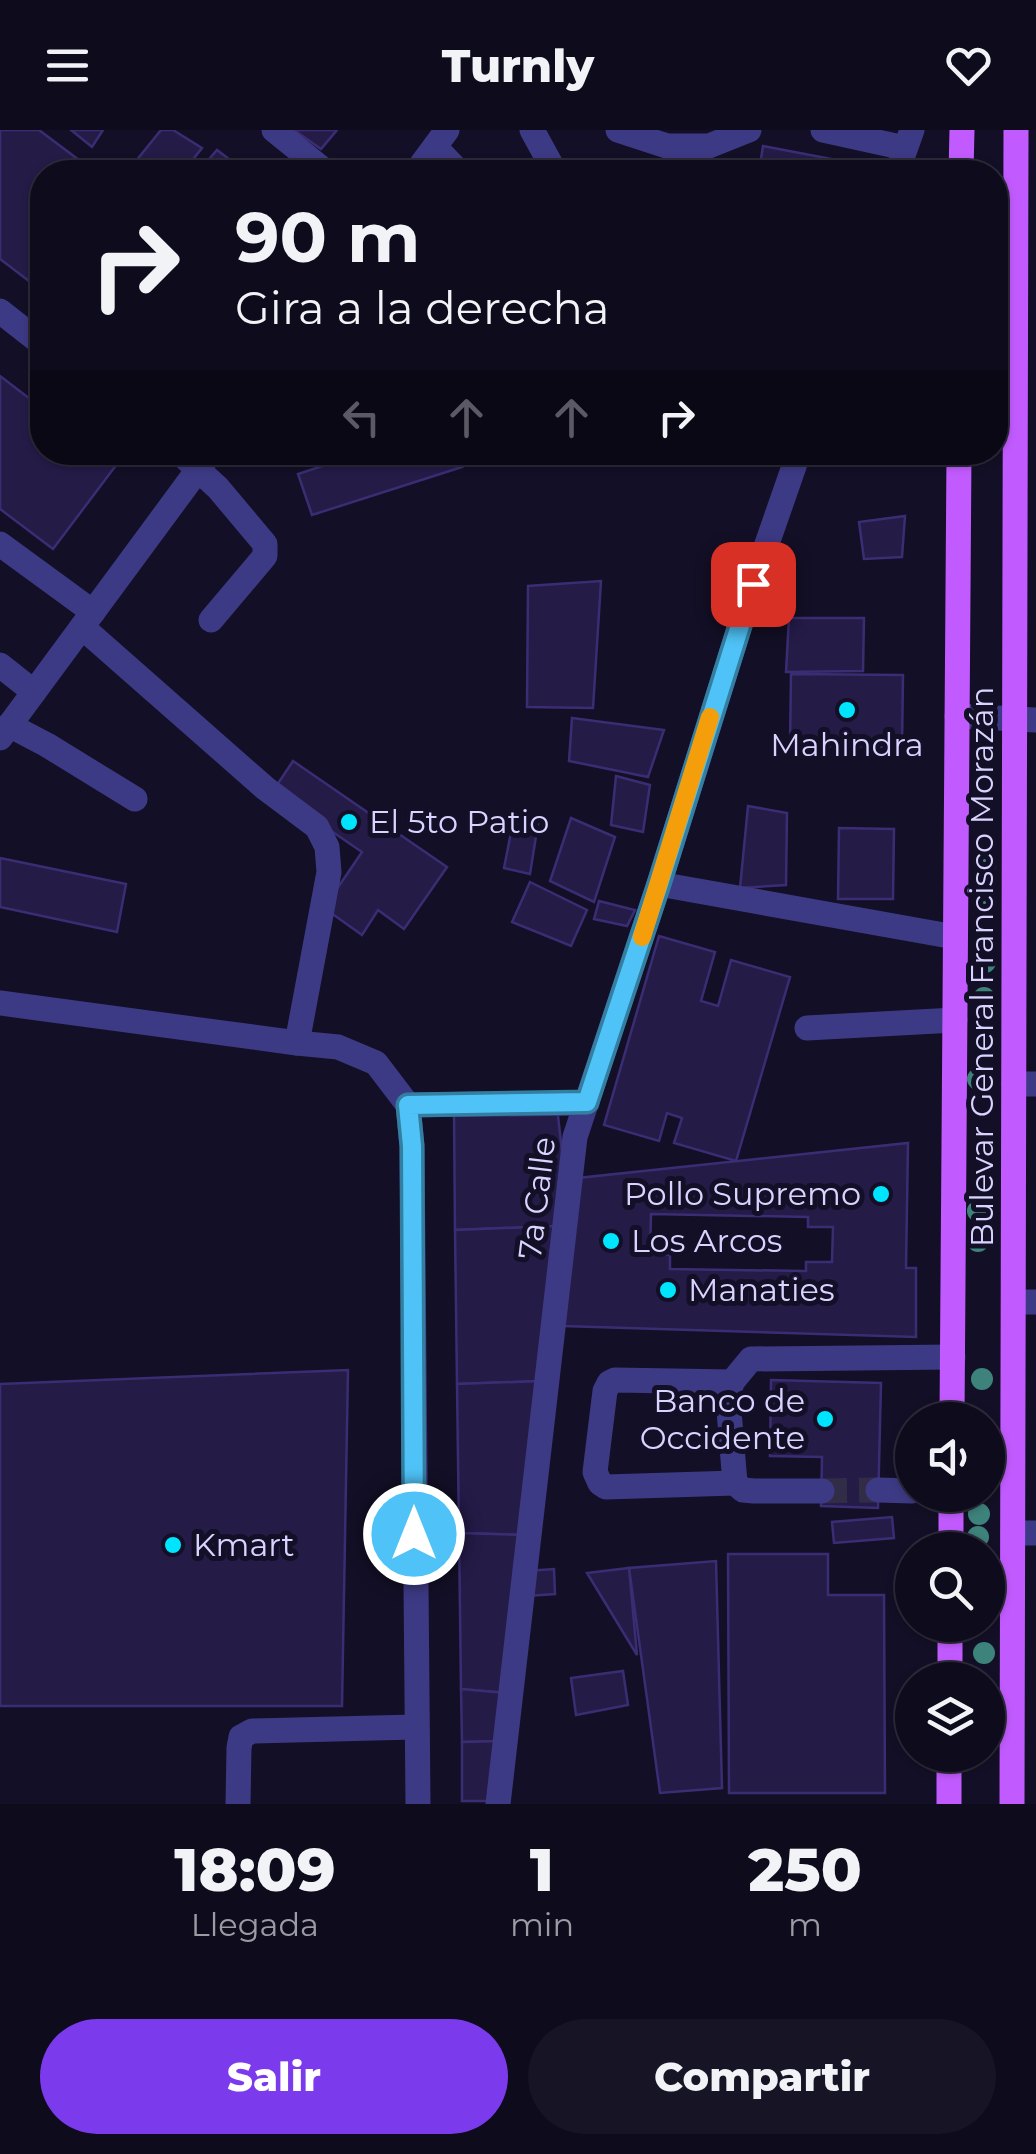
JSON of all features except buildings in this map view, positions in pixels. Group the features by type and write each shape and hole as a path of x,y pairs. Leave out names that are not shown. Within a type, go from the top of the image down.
{"main road":[{"path":"962,130 962,160"},
{"name":"Bulevar General Francisco Morazán","path":"1012,1804 1025,1533 1025,720 1016,130"},
{"name":"Bulevar General Francisco Morazán","path":"952,1402 959,465"},
{"path":"949,1772 949,1804"}],"street":[{"path":"274,130 311,160"},
{"path":"532,130 548,160"},
{"path":"618,130 667,146 709,146 749,130"},
{"path":"824,130 905,150"},
{"path":"425,160 441,138"},
{"path":"0,312 30,335"},
{"path":"135,799 46,745 4,731 88,620 192,465"},
{"path":"203,465 266,544 265,556 212,620"},
{"name":"7a Calle","path":"498,1804 575,1137 795,465"},
{"path":"0,544 88,620 265,788 317,827 327,848 328,872 297,1044"},
{"path":"0,665 34,692"},
{"path":"958,716 1025,720"},
{"path":"659,884 956,937"},
{"path":"0,1003 338,1047 376,1063 408,1105 412,1146 418,1804"},
{"path":"807,1028 955,1020"},
{"path":"408,1105 587,1102"},
{"path":"735,1483 728,1398 732,1382 751,1359 953,1358"},
{"path":"732,1382 609,1383 604,1391 596,1472 600,1482 606,1487 735,1483 743,1490 822,1491"},
{"path":"878,1490 895,1490"},
{"path":"238,1804 239,1748 242,1737 252,1731 415,1727"}],"tunnel":[{"path":"822,1491 878,1490"}],"slow traffic":[{"path":"642,937 710,717"}],"place":[{"name":"Mahindra","path":"847,710"},
{"name":"El 5to Patio","path":"349,822"},
{"name":"Pollo Supremo","path":"881,1194"},
{"name":"Los Arcos","path":"611,1241"},
{"name":"Manaties","path":"668,1290"},
{"name":"Banco de Occidente","path":"825,1419"},
{"name":"Kmart","path":"173,1545"}],"route":[{"path":"414,1534 412,1146 408,1105 587,1102 753,584"}]}
